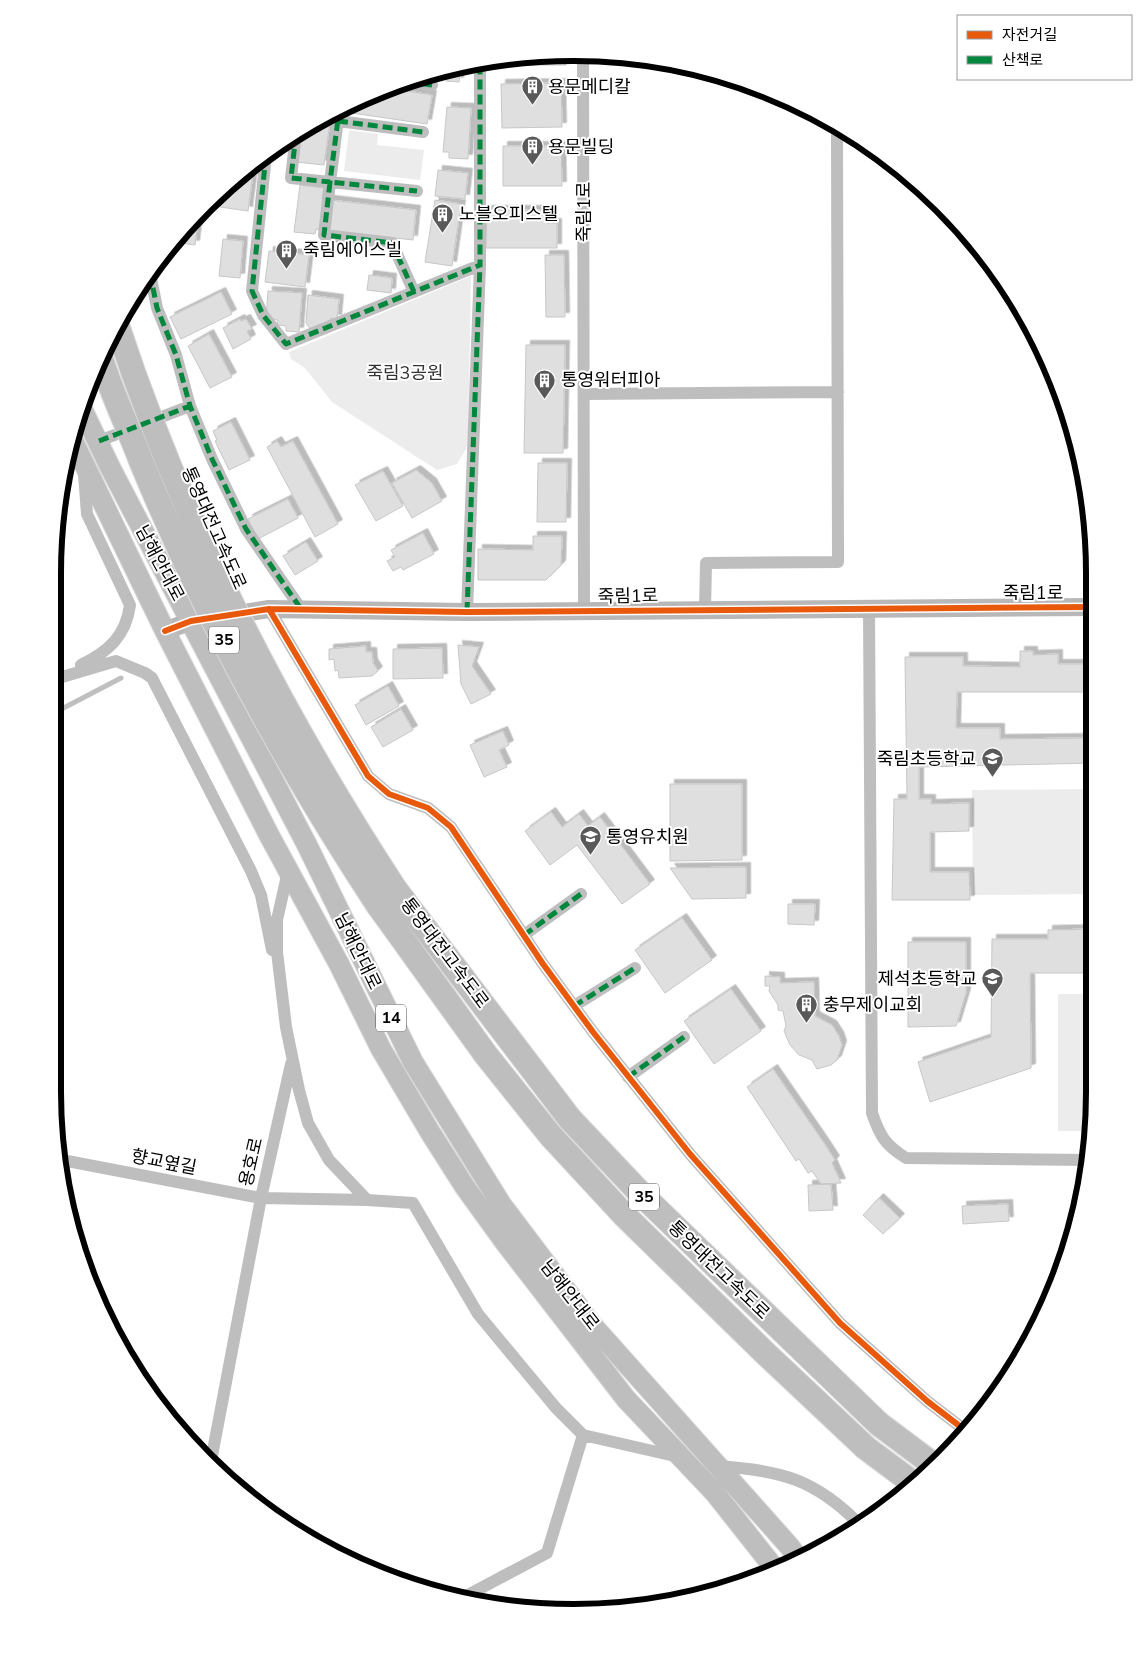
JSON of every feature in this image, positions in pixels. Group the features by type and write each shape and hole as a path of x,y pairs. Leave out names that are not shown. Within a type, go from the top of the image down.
{"highway":[{"name":"통영대전고속도로","path":"121,335 176,481 232,605 336,796 395,888 570,1119 642,1195 858,1404 879,1424 928,1461"},
{"name":"통영대전고속도로","path":"104,368 158,502 235,663 331,833 378,905 486,1055 550,1135 625,1216 764,1352 866,1448 908,1479"}],"main road":[{"name":"남해안대로","path":"86,416 307,845 413,1062 500,1204 594,1326 794,1554"},
{"name":"남해안대로","path":"77,449 165,631 381,1049 465,1187 504,1241 626,1398 679,1457 715,1493 772,1564"}],"street":[{"name":"죽림1로","path":"583,61 584,611"},
{"path":"467,612 480,265 480,70"},
{"path":"423,84 432,85"},
{"path":"342,117 423,132"},
{"path":"339,118 324,235 392,243 414,292"},
{"path":"705,610 706,563 838,562 837,135"},
{"path":"295,144 291,178 417,191"},
{"path":"265,165 252,291 256,303 286,344 480,265"},
{"path":"152,283 157,308 176,355 190,406 246,529 301,609"},
{"path":"584,394 838,392"},
{"path":"99,440 190,406"},
{"path":"61,675 96,658 109,649 122,630 129,615 130,605 87,514 83,462"},
{"name":"죽림1로","path":"165,631 191,621 269,609 467,612 1086,607"},
{"path":"869,608 872,1113 878,1130 889,1148 906,1158 1081,1160"},
{"path":"269,609 368,776 389,794 428,808 451,827 574,1006 690,1154 840,1323 891,1370 961,1427"},
{"path":"61,676 116,661 145,673 152,678 206,782 261,895 281,987"},
{"name":"용호로","path":"212,1455 261,1198 292,1059 281,987 276,920 288,870"},
{"path":"524,935 581,894"},
{"path":"574,1006 635,968"},
{"path":"628,1077 684,1037"},
{"path":"292,1059 308,1123 328,1160 367,1200"},
{"name":"향교옆길","path":"66,1161 261,1198 413,1203 478,1314 556,1408 583,1435"},
{"path":"471,1593 547,1553 583,1435 679,1457"},
{"path":"717,1466 776,1473 814,1486 854,1519"}],"green space":[{"path":"349,130 378,134 377,145 424,150 420,180 344,171"},
{"name":"죽림3공원","path":"471,276 468,437 466,449 457,464 437,470 332,402 305,368 291,359 289,352"},
{"path":"1086,789 1086,894 973,895 972,790"},
{"path":"1058,994 1086,994 1084,1131 1058,1131"}],"building":[{"path":"566,61 566,65 524,65 540,62"},
{"path":"460,74 459,82 446,81 446,78"},
{"name":"용문메디칼","path":"561,83 562,127 502,128 501,84"},
{"path":"403,90 432,95 427,124 350,113"},
{"path":"447,107 471,108 468,159 449,158 449,152 443,152"},
{"path":"330,123 324,165 296,162 299,141"},
{"name":"용문빌딩","path":"503,146 561,146 562,186 503,186"},
{"path":"438,170 468,173 465,199 435,196"},
{"path":"253,174 248,211 220,207 221,202"},
{"path":"300,185 324,188 322,199 416,210 413,240 316,229 315,234 294,232"},
{"name":"노블오피스텔","path":"435,200 461,204 452,266 425,262"},
{"path":"487,210 547,210 547,223 557,223 557,248 486,248"},
{"path":"197,226 195,245 182,243"},
{"path":"223,239 243,241 240,278 219,276"},
{"name":"죽림에이스빌","path":"269,251 309,255 305,287 265,282"},
{"path":"545,255 564,255 565,317 546,317"},
{"path":"369,275 392,278 391,293 367,290"},
{"path":"268,291 302,293 299,332 286,331 286,326 277,325 278,320 266,319"},
{"path":"221,292 232,314 181,339 170,317"},
{"path":"308,295 339,299 337,319 331,318 330,322 311,330 306,323"},
{"path":"240,319 241,321 246,319 252,329 247,331 251,339 233,349 223,328"},
{"path":"209,334 232,377 210,388 188,346"},
{"name":"통영워터피아","path":"526,345 565,345 563,453 524,453"},
{"path":"231,422 250,460 229,470 215,441 217,440 213,431"},
{"path":"277,441 281,447 293,441 338,524 315,537 267,447"},
{"path":"538,463 567,463 566,522 537,522"},
{"path":"416,470 432,483 442,501 412,518 392,483"},
{"path":"383,471 403,506 376,521 355,485"},
{"path":"288,499 298,518 258,539 248,519"},
{"path":"423,533 434,554 403,570 401,567 393,571 387,561 395,557 391,550"},
{"path":"533,536 562,536 561,565 546,580 478,580 478,549 533,550"},
{"path":"306,542 318,561 295,575 283,556"},
{"path":"458,645 479,647 472,666 491,694 471,704 461,684"},
{"path":"366,646 366,652 372,652 373,663 378,671 372,676 339,678 338,670 335,671 334,659 329,660 329,649"},
{"path":"442,648 443,678 393,679 393,649"},
{"path":"1020,651 1033,651 1033,655 1058,654 1058,664 1086,664 1086,692 957,692 956,728 1000,728 1000,739 1086,738 1086,763 919,767 919,799 931,799 931,804 969,803 969,831 930,832 930,872 969,872 970,900 892,900 894,799 907,799 905,657 963,657 963,666 1020,667"},
{"path":"388,686 399,706 366,725 355,705"},
{"path":"401,709 413,730 383,747 371,727"},
{"path":"503,731 509,745 499,750 507,767 484,777 470,745"},
{"path":"670,784 742,784 742,860 670,861"},
{"path":"551,812 562,827 579,814 588,826 600,817 650,884 622,904 577,845 550,865 525,831"},
{"path":"746,867 746,898 692,899 670,868"},
{"path":"788,904 815,904 814,925 788,924"},
{"path":"682,918 712,960 665,993 635,950"},
{"name":"제석초등학교","path":"1086,929 1086,973 1030,973 1031,1068 930,1102 918,1062 991,1037 992,939 1048,939 1048,930"},
{"path":"908,942 966,942 966,993 956,1026 908,1027"},
{"name":"충무제이교회","path":"765,976 780,977 780,983 814,982 815,1016 832,1025 842,1045 837,1060 831,1065 817,1069 812,1060 799,1055 790,1045 784,1031 786,1026 783,1011 778,1010 778,1005 769,991 770,986 765,986"},
{"path":"731,989 761,1031 714,1064 684,1021"},
{"path":"773,1069 835,1160 832,1163 841,1183 821,1184 812,1171 808,1173 799,1159 796,1161 747,1087"},
{"path":"831,1184 833,1210 809,1211 808,1185"},
{"path":"879,1198 900,1218 883,1234 863,1215"},
{"path":"1008,1204 1009,1221 963,1224 962,1206"}],"waterway":[{"path":"61,709 121,678"}],"marked path":[{"path":"265,165 252,291 263,315 286,344 480,265 480,70"},
{"path":"423,84 432,85"},
{"path":"295,144 291,178 330,182 338,119"},
{"path":"338,121 423,132"},
{"path":"414,292 392,243 324,235 330,182 417,191"},
{"path":"467,612 480,265"},
{"path":"152,283 157,308 176,355 190,406 212,459 246,529 301,609"},
{"path":"99,441 190,406"},
{"path":"524,935 581,894"},
{"path":"574,1006 635,968"},
{"path":"628,1077 684,1037"}],"cycle path":[{"path":"165,631 191,621 269,609 467,612 1086,607"},
{"path":"269,609 368,776 389,794 428,808 451,827 543,964 593,1032 690,1154 840,1323 927,1401 961,1427"}],"place":[{"name":"용문메디칼","path":"532,106"},
{"name":"용문빌딩","path":"532,166"},
{"name":"노블오피스텔","path":"443,233"},
{"name":"죽림에이스빌","path":"287,269"},
{"name":"통영워터피아","path":"545,399"},
{"name":"죽림초등학교","path":"992,778"},
{"name":"통영유치원","path":"590,856"},
{"name":"제석초등학교","path":"993,998"},
{"name":"충무제이교회","path":"807,1024"}]}
